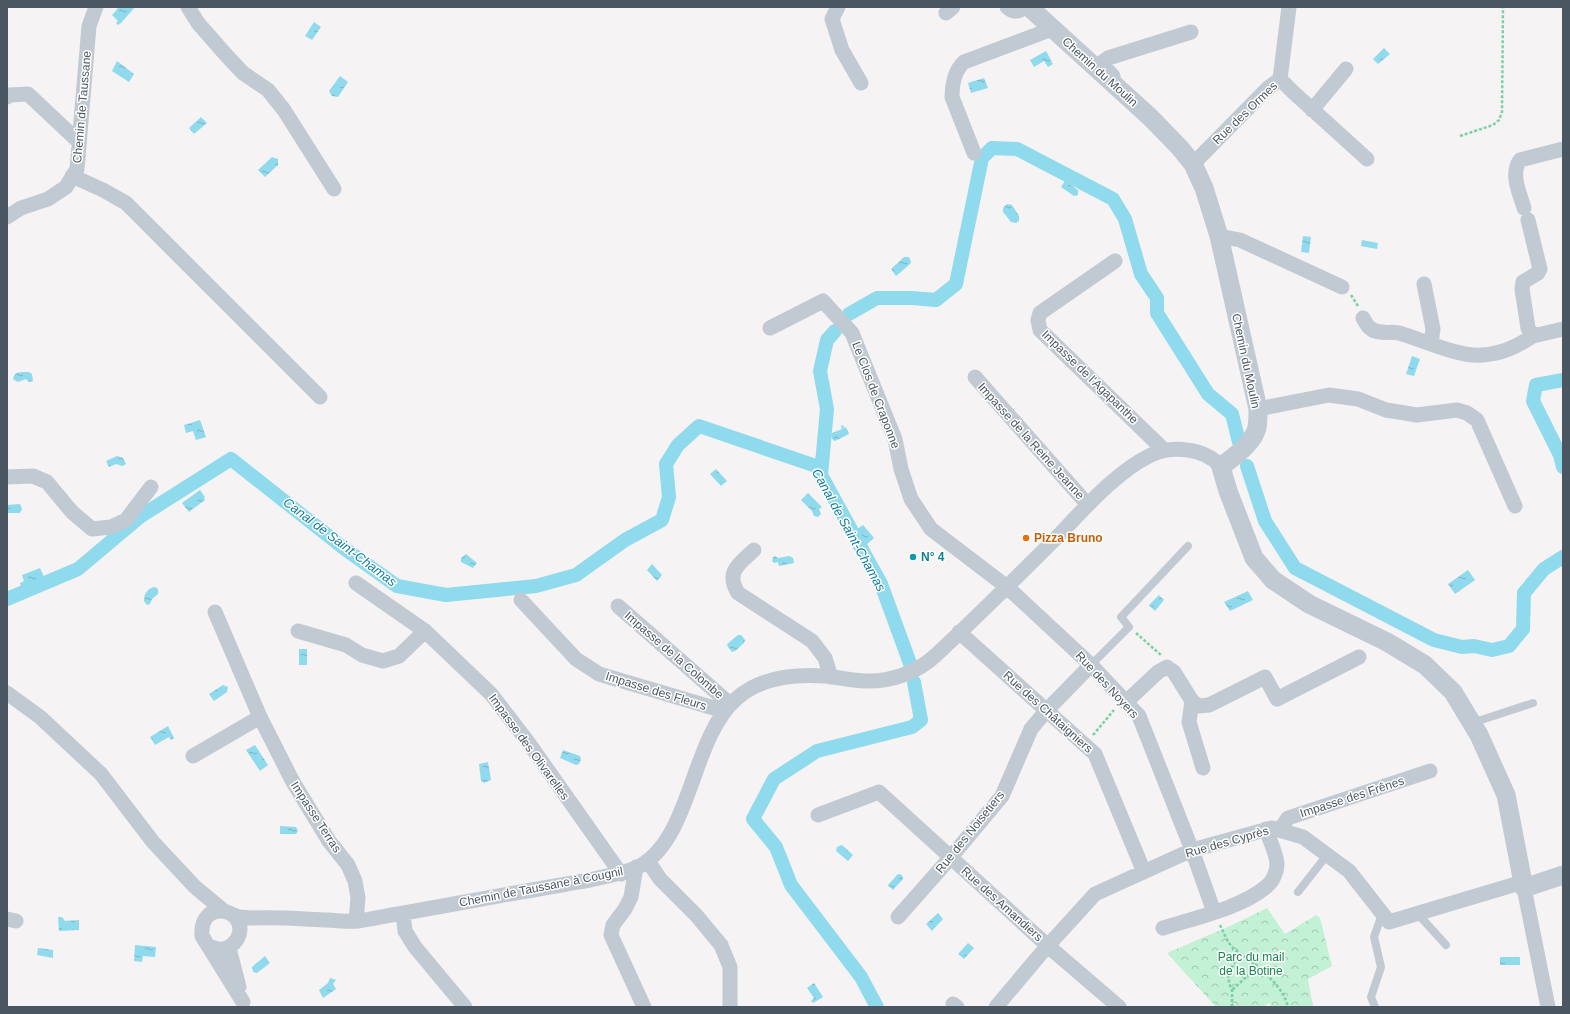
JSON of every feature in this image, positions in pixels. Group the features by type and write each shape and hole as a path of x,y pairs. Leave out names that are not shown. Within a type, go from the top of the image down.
{"street":[{"name":"Chemin de Taussane","path":"7,217 21,208 48,199 66,187 76,169 89,26 96,7"},
{"path":"188,7 198,24 243,74 268,90 280,105 334,188"},
{"path":"838,7 832,19 842,50 861,83"},
{"path":"1007,7 1011,11 1021,10 1025,7"},
{"name":"Chemin du Moulin","path":"1029,7 1150,118 1180,148 1193,164 1204,188 1219,236 1258,409 1257,428 1252,440 1243,450 1221,467"},
{"name":"Rue des Ormes","path":"1193,164 1268,88 1280,79 1289,7"},
{"path":"974,154 952,97 952,90 959,66 964,62 1052,29"},
{"path":"1150,118 1101,63 1108,58 1191,32"},
{"path":"1312,110 1346,69"},
{"path":"1280,79 1367,159"},
{"path":"7,97 10,95 28,94 79,142"},
{"path":"1533,336 1528,328 1522,289 1523,282 1538,273 1540,268 1516,177 1516,166 1520,160 1563,149"},
{"path":"72,176 103,190 126,203 320,397"},
{"path":"1219,236 1240,240 1342,287"},
{"name":"Impasse de l'Agapanthe","path":"1115,261 1040,313 1038,320 1040,330 1164,450"},
{"path":"1424,284 1433,329 1431,343"},
{"name":"Le Clos de Craponne","path":"770,328 823,301 852,333 895,439 911,499 931,529 1007,587"},
{"path":"1363,318 1370,328 1381,333 1397,333 1458,352 1480,356 1502,352 1533,336 1563,329"},
{"name":"Impasse de la Reine Jeanne","path":"975,378 1088,505"},
{"path":"1258,409 1329,395 1358,399 1386,410 1417,415 1457,410 1468,413 1477,420 1514,506"},
{"name":"Chemin de Taussane à Cougnil","path":"228,912 239,917 356,921 621,874 642,864 667,839 676,822 716,723 727,708 754,686 770,680 788,676 831,677 864,681 883,680 901,676 932,659 1007,587 1088,505 1129,467 1150,455 1164,450 1179,449 1205,455 1215,460 1221,467"},
{"path":"1221,467 1228,491 1254,558 1273,580 1309,604 1388,642 1425,665 1453,692 1472,723 1479,735 1506,795 1548,1007"},
{"path":"7,478 33,476 47,482 72,512 92,529 111,527 126,520 151,487"},
{"path":"754,550 735,568 732,577 734,586 738,593 812,641 825,658 831,677"},
{"name":"Impasse des Olivarelles","path":"356,583 425,631 491,694 532,748 621,874"},
{"name":"Rue des Noyers","path":"1007,587 1091,665 1139,716 1192,850 1214,912"},
{"name":"Impasse des Fleurs","path":"522,600 576,660 599,674 727,708"},
{"name":"Impasse de la Colombe","path":"618,606 727,708"},
{"name":"Impasse Terras","path":"215,612 260,717 293,782 329,841 348,865 355,881 358,898 356,921"},
{"path":"298,632 346,645 362,655 383,661 398,656 425,631"},
{"name":"Rue des Châtaigniers","path":"960,632 1095,754 1144,872"},
{"path":"1126,702 1158,672 1167,668 1174,672 1192,701 1199,706 1210,705 1265,677 1277,699 1359,657"},
{"name":"Rue des Noisetiers","path":"898,917 951,858 1002,796 1031,729 1046,711 1091,665"},
{"name":"Chemin de Taussane à Cougnil","path":"7,693 40,717 101,774 153,842 195,887 238,921 240,931"},
{"path":"1192,701 1189,722 1203,768"},
{"path":"193,756 260,717"},
{"name":"Impasse des Frênes","path":"1273,830 1288,818 1430,771"},
{"name":"Rue des Amandiers","path":"818,815 879,792 1048,946 1119,1007"},
{"path":"1163,928 1231,906 1255,895 1268,885 1275,875 1277,864 1273,830"},
{"name":"Rue des Cyprès","path":"996,1007 1048,946 1096,894 1192,850 1273,830 1303,837 1349,871 1382,914"},
{"path":"644,1007 612,935 613,925 625,909 631,897 642,864 660,878 696,915 721,945 730,967 730,1007"},
{"path":"1382,914 1389,922 1417,913 1563,875"},
{"name":"Chemin de Taussane à Cougnil","path":"195,887 205,919 201,926 202,936 244,1004"},
{"path":"205,919 213,912 228,912"},
{"path":"403,913 405,931 415,947 465,1007"},
{"path":"209,946 219,950 229,948 237,940 240,931 263,918"},
{"path":"229,948 244,1004"}],"lane":[{"path":"1091,665 1129,627 1121,617 1188,546"},
{"path":"1472,723 1533,703"},
{"path":"1298,892 1327,855"},
{"path":"1417,913 1446,945"},
{"path":"1375,1007 1371,997 1381,967 1374,937 1382,914"}],"path":[{"path":"1460,136 1499,120 1502,112 1503,7"},
{"path":"1342,287 1350,292 1358,304 1363,318"},
{"path":"1129,627 1159,653 1165,661 1167,668"},
{"path":"1085,745 1117,708 1126,702"},
{"path":"1214,912 1226,938 1233,948 1253,962 1272,979 1286,998 1288,1007"},
{"path":"1232,1007 1232,990 1229,983 1229,974 1232,964 1242,954"},
{"path":"1232,990 1254,970 1255,967 1253,962"}],"green space":[{"name":"Parc du mail de la Botine","path":"1267,908 1285,934 1316,915 1320,918 1332,966 1308,979 1313,1007 1272,1007 1269,1003 1263,1007 1216,1007 1167,953 1230,926"}],"water":[{"path":"119,7 135,7 118,25 116,23 118,21 112,15"},
{"path":"314,22 321,27 312,40 305,36"},
{"path":"1384,48 1390,54 1378,64 1373,59"},
{"path":"1046,51 1053,64 1048,67 1044,61 1034,67 1030,60"},
{"path":"117,61 134,74 129,82 112,71"},
{"path":"340,76 348,82 338,97 332,96 329,91"},
{"path":"984,78 988,88 971,93 968,83"},
{"path":"201,117 207,123 194,134 189,128"},
{"path":"272,157 278,159 278,165 265,177 258,170"},
{"path":"1065,181 1078,190 1078,195 1074,196 1061,187"},
{"path":"1007,204 1012,205 1019,216 1019,221 1016,223 1011,222 1003,212 1003,208"},
{"path":"1303,236 1311,237 1309,253 1301,252"},
{"path":"1362,240 1378,243 1377,249 1361,246"},
{"path":"904,257 909,257 911,262 896,276 891,269"},
{"path":"1412,356 1420,359 1414,376 1406,374"},
{"path":"29,372 32,374 33,381 29,382 26,379 18,382 13,379 17,373"},
{"path":"200,420 206,437 196,440 193,431 186,433 184,425"},
{"path":"843,425 844,428 846,427 849,434 835,441 832,439 832,433 842,429 841,426"},
{"path":"117,456 123,458 126,464 122,466 116,464 109,467 106,461"},
{"path":"716,469 727,481 721,486 710,474"},
{"path":"200,490 205,497 205,500 189,512 182,503"},
{"path":"808,493 822,507 819,509 821,514 818,517 814,516 812,511 801,500"},
{"path":"20,504 22,509 20,513 7,513 7,505"},
{"path":"863,525 874,538 866,545 856,530"},
{"path":"466,554 477,563 473,568 461,562 461,558"},
{"path":"775,556 778,558 789,556 793,558 794,563 779,566 778,562 774,563 772,561 773,557"},
{"path":"652,564 662,575 657,581 647,570"},
{"path":"40,568 44,577 21,586 20,583 24,581 22,575"},
{"path":"1468,570 1475,580 1455,594 1448,584"},
{"path":"155,587 158,589 158,594 152,599 150,604 147,605 144,601 146,593 150,588"},
{"path":"1248,591 1253,600 1230,611 1224,602"},
{"path":"1159,595 1164,600 1155,611 1149,605"},
{"path":"738,635 741,635 745,640 744,643 732,652 727,644"},
{"path":"299,649 307,649 307,665 299,665"},
{"path":"223,685 228,687 227,692 214,701 209,694"},
{"path":"168,726 174,738 171,740 169,737 155,745 150,737"},
{"path":"255,745 268,765 260,771 246,750"},
{"path":"563,750 580,756 581,759 579,764 576,765 560,758"},
{"path":"488,762 491,780 484,783 481,781 479,764"},
{"path":"280,826 296,827 298,831 296,834 280,834"},
{"path":"842,845 853,855 848,861 836,851 837,847"},
{"path":"898,874 902,875 903,879 893,890 888,885"},
{"path":"938,913 943,919 932,931 926,924"},
{"path":"58,917 62,917 65,921 79,920 79,930 59,931"},
{"path":"968,943 974,948 964,959 958,954"},
{"path":"135,945 156,947 155,957 143,956 142,962 134,961"},
{"path":"38,948 53,950 53,958 37,955"},
{"path":"265,956 270,963 257,973 253,972 252,967"},
{"path":"1500,957 1520,957 1520,965 1500,965"},
{"path":"330,978 336,980 333,984 336,989 323,998 319,990 328,983"},
{"path":"814,983 823,997 813,1003 811,1001 814,998 807,988"}],"waterway":[{"path":"849,314 877,298 936,300 956,284 982,158 992,148 1017,149 1113,199 1125,219 1141,274 1157,298 1157,313 1208,394 1232,414 1239,442"},
{"path":"821,475 827,409 820,371 827,340 835,331"},
{"path":"1563,380 1536,385 1533,401 1560,455 1563,467"},
{"name":"Canal de Saint-Chamas","path":"7,599 78,569 141,516 231,459 345,549 397,586 446,595 536,586 576,575 625,540 662,520 669,497 666,464 678,445 699,426 816,466 881,584 911,666"},
{"path":"1247,466 1265,521 1295,568 1434,640 1462,647 1474,646 1492,650 1509,646 1523,629 1524,593 1544,569 1563,557"},
{"name":"Canal de Saint-Chamas","path":"877,1007 861,977 791,885 776,847 753,819 774,779 817,751 912,727 921,720 914,682"}],"place":[{"name":"Pizza Bruno","path":"1026,538"},
{"name":"N° 4","path":"913,557"}]}
